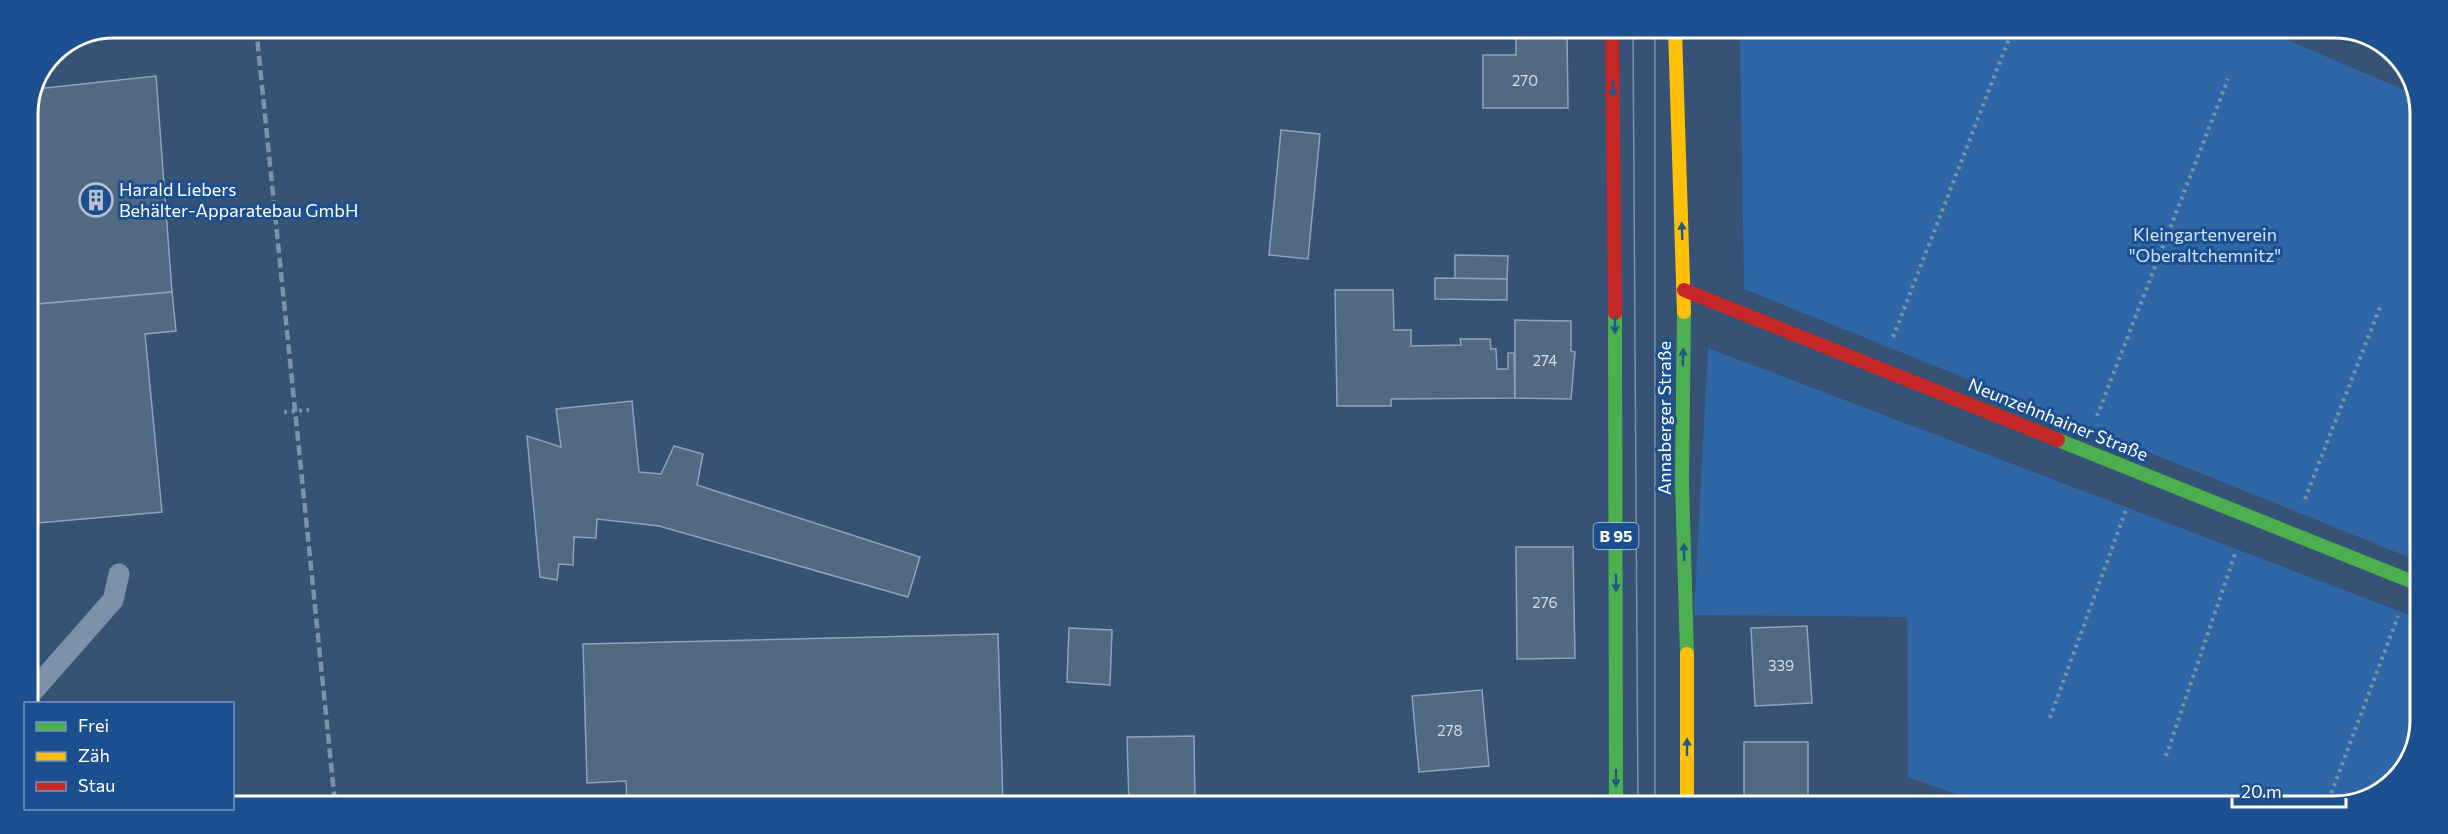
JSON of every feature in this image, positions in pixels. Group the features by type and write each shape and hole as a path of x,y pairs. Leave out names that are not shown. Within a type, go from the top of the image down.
{"main road":[{"name":"B 95","path":"1612,37 1615,202 1616,796"},
{"name":"Annaberger Straße","path":"1675,37 1684,290 1682,483 1688,679 1687,796"},
{"name":"Neunzehnhainer Straße","path":"1684,290 2410,581"}],"lane":[{"path":"38,686 113,600 119,574"}],"path":[{"path":"1881,368 2010,37"},
{"path":"2084,450 2228,78"},
{"path":"2292,533 2380,307"},
{"path":"284,412 309,410"},
{"path":"2050,718 2140,473"},
{"path":"2166,756 2248,516"},
{"path":"2330,796 2410,596"}],"green space":[{"name":"Kleingartenverein \"Oberaltchemnitz\"","path":"1740,37 2280,37 2407,91 2409,99 2410,558 1744,289"},
{"path":"1708,348 2410,615 2410,731 2400,759 2388,774 2368,789 2345,796 1959,796 1908,777 1907,617 1694,615"}],"building":[{"path":"1516,37 1567,37 1568,108 1483,108 1483,55 1516,55"},
{"name":"Harald Liebers Behälter-Apparatebau GmbH","path":"156,76 172,292 37,304 37,113 42,88"},
{"path":"1281,130 1320,134 1308,259 1269,255"},
{"path":"1455,255 1508,256 1507,279 1455,279"},
{"path":"1435,278 1507,279 1507,300 1435,299"},
{"path":"1335,290 1393,290 1394,330 1411,330 1411,346 1461,345 1460,339 1490,339 1491,349 1496,349 1497,369 1508,369 1508,353 1514,353 1515,398 1391,399 1391,406 1337,406"},
{"path":"172,292 176,331 145,334 162,512 38,523 37,304"},
{"path":"1515,320 1571,321 1571,351 1575,352 1571,399 1515,398"},
{"path":"632,401 639,472 661,474 674,446 703,454 697,485 920,557 908,597 659,526 597,519 596,538 574,537 573,565 559,564 557,580 540,577 527,436 561,447 556,409"},
{"path":"1516,547 1573,547 1575,658 1517,659"},
{"path":"1807,626 1812,703 1755,706 1751,628"},
{"path":"1069,628 1112,630 1110,685 1067,682"},
{"path":"998,634 1003,796 627,796 626,781 587,783 583,644"},
{"path":"1482,690 1489,766 1419,772 1412,696"},
{"path":"1194,736 1195,796 1129,796 1127,737"},
{"path":"1744,742 1808,742 1808,796 1744,796"}],"tram line":[{"path":"1633,37 1638,796"},
{"path":"1655,37 1655,796"}],"railway":[{"path":"257,37 334,796"}],"traffic: fast":[{"path":"1684,312 1682,483 1687,654"},
{"path":"1615,313 1616,796"},
{"path":"2058,440 2410,581"}],"traffic: slow":[{"path":"1675,37 1684,312"},
{"path":"1687,654 1687,796"}],"traffic: jam":[{"path":"1612,37 1615,313"},
{"path":"1684,290 2058,440"}],"place":[{"name":"Harald Liebers Behälter-Apparatebau GmbH","path":"96,200"}]}
